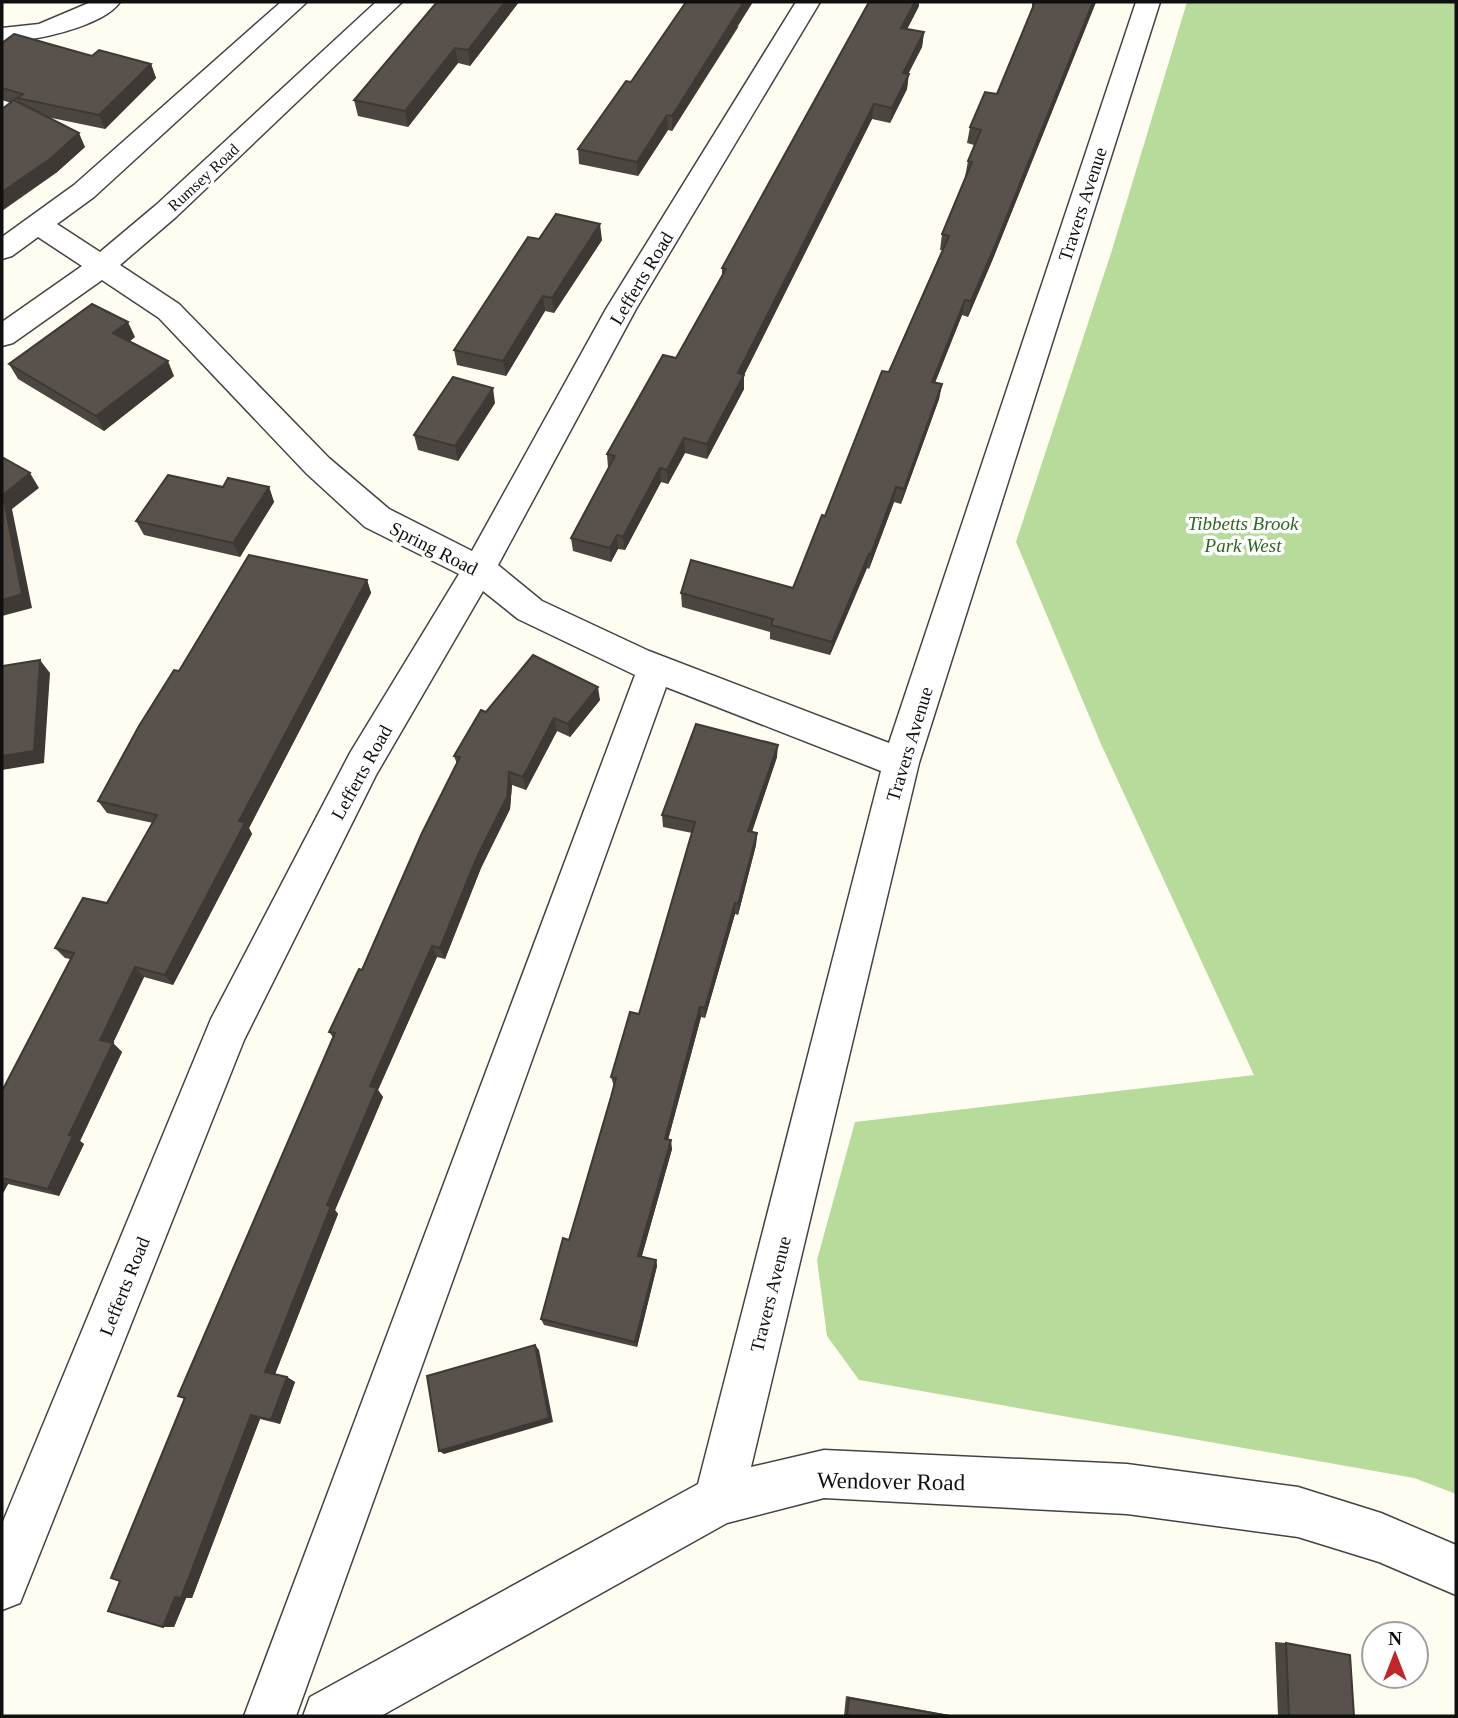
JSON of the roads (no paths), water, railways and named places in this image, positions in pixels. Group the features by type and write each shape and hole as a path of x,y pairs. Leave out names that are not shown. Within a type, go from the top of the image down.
{"street":[{"path":"2,35 35,33 80,19 108,2"},
{"path":"2,250 84,191 295,2"},
{"name":"Rumsey Road","path":"2,336 102,266 166,211 390,2"},
{"name":"Lefferts Road","path":"2,1586 226,1033 363,764 480,569 621,309 808,2"},
{"name":"Travers Avenue","path":"719,1500 901,763 1148,2"},
{"name":"Spring Road","path":"38,224 169,311 318,466 377,518 480,569 530,610 655,668 901,763"},
{"path":"270,1716 655,668"},
{"name":"Wendover Road","path":"346,1711 719,1500 824,1474 1127,1489 1298,1512 1381,1538 1456,1570"}],"park label":[{"name":"Tibbetts Brook Park West","path":"1243,534"}]}
